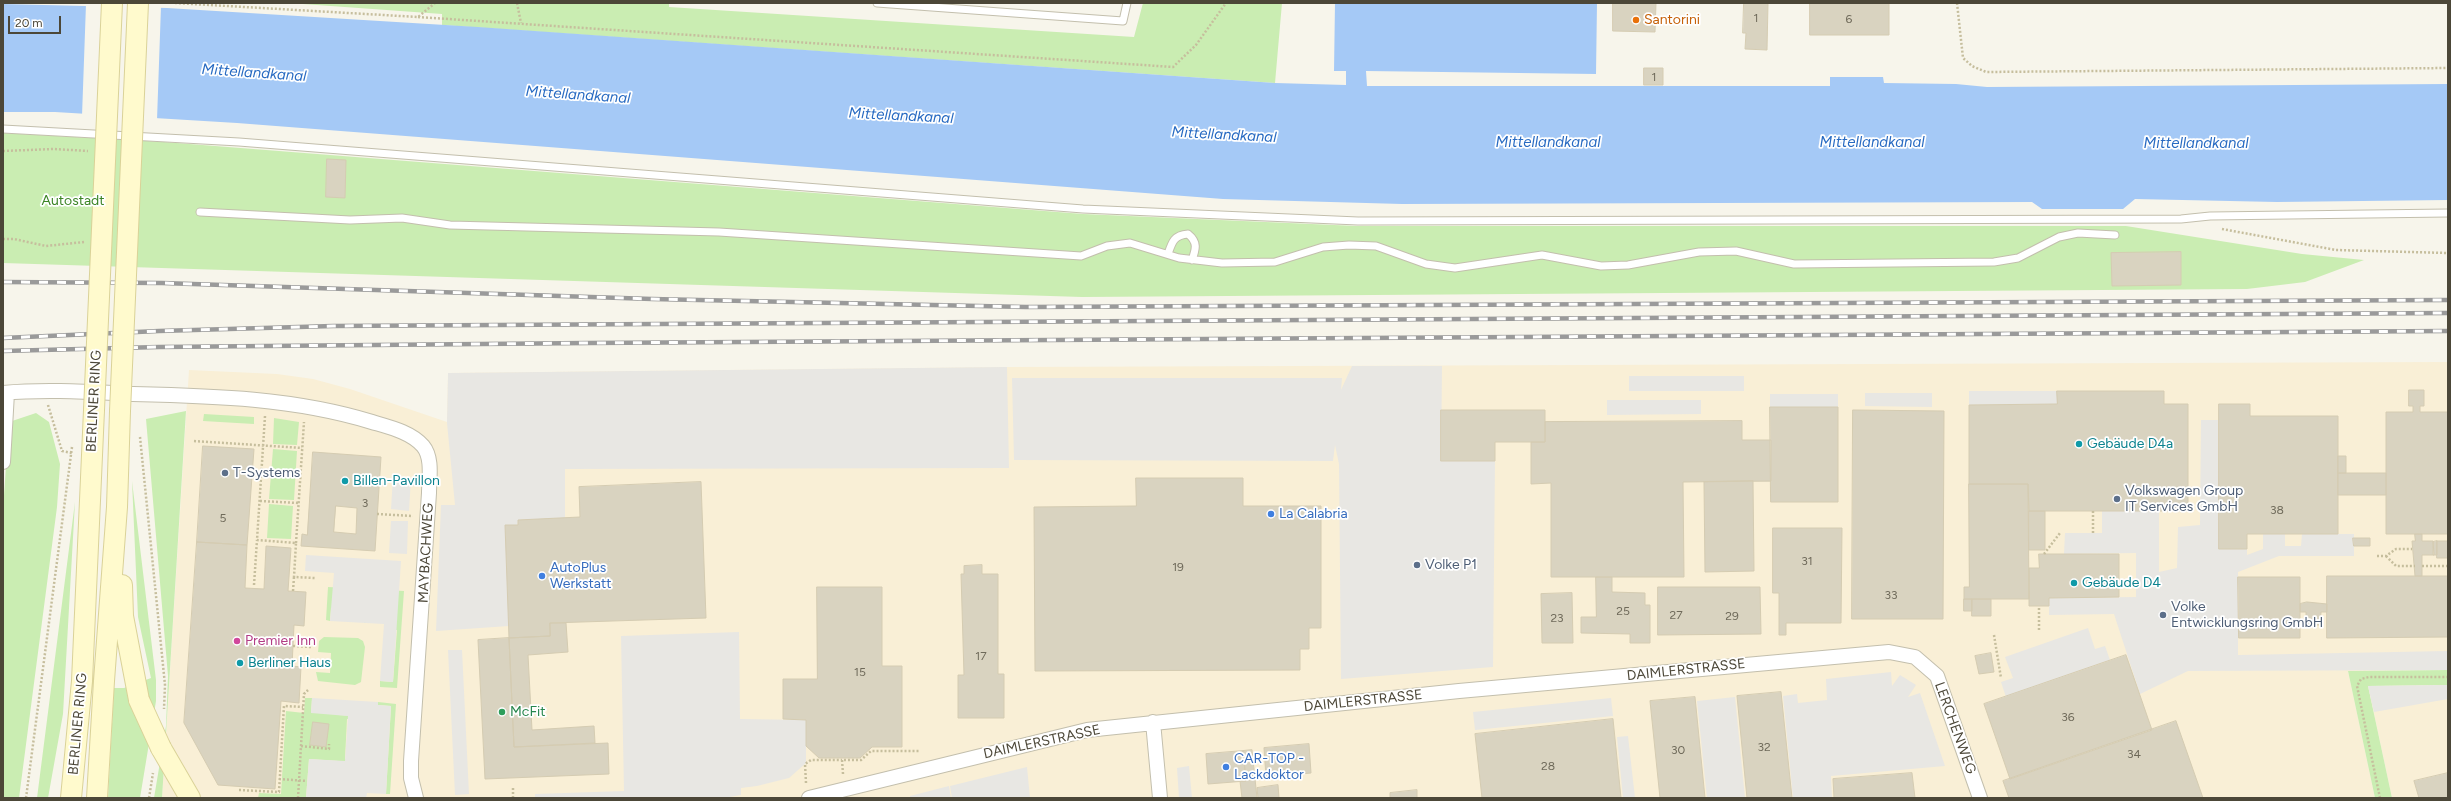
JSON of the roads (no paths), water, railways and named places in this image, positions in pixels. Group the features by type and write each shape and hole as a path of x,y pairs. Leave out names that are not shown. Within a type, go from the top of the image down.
{"main road":[{"name":"BERLINER RING","path":"71,798 78,736 112,3"},
{"name":"BERLINER RING","path":"97,798 117,507 138,3"},
{"path":"117,507 123,616 139,700 161,748 190,798"},
{"path":"59,798 78,736"}],"street":[{"name":"MAYBACHWEG","path":"5,393 53,391 198,395 298,404 346,414 406,433 423,446 428,457 429,493 411,761 411,778 416,798"},
{"path":"3,462 5,393"},
{"name":"DAIMLERSTRASSE","path":"809,798 1088,730 1153,722 1452,692 1870,653 1897,652 1923,662"},
{"name":"LERCHENWEG","path":"1923,662 1937,676 1941,684 1980,798"},
{"path":"1153,722 1160,798"}],"lane":[{"path":"877,3 1123,21 1127,3"},
{"path":"3,129 239,142 1083,209 1358,221 1932,221 2181,219 2210,216 2448,213"},
{"path":"200,212 350,220 402,218 450,225 719,232 1080,256 1107,246 1130,243 1192,260 1222,263 1275,262 1322,248 1349,245 1376,246 1426,264 1455,268 1542,255 1601,266 1628,264 1698,252 1736,251 1794,264 1994,262 2018,258 2059,237 2078,233 2115,235"},
{"path":"1168,254 1173,239 1180,234 1188,234 1194,239 1196,248 1192,260"}],"water":[{"name":"Mittellandkanal","path":"1335,3 1597,3 1596,74 1366,71 1367,86 1830,86 1830,77 1883,77 1884,83 1956,84 1987,87 2448,84 2448,200 2277,202 2135,199 2123,209 2042,209 2032,202 1402,204 1223,199 237,123 55,112 3,112 3,4 167,8 478,27 1275,83 1346,85 1346,71 1334,71"}],"railway":[{"path":"3,282 162,283 652,299 1026,307 2448,300"},
{"path":"3,338 159,331 333,326 2448,313"},
{"path":"3,351 159,347 588,343 2448,331"}],"place":[{"name":"Santorini","path":"1636,20"},
{"name":"Gebäude D4a","path":"2079,444"},
{"name":"T-Systems","path":"225,473"},
{"name":"Billen-Pavillon","path":"345,481"},
{"name":"Volkswagen Group IT Services GmbH","path":"2117,499"},
{"name":"La Calabria","path":"1271,514"},
{"name":"Volke P1","path":"1417,565"},
{"name":"AutoPlus Werkstatt","path":"542,576"},
{"name":"Gebäude D4","path":"2074,583"},
{"name":"Volke Entwicklungsring GmbH","path":"2163,615"},
{"name":"Premier Inn","path":"237,641"},
{"name":"Berliner Haus","path":"240,663"},
{"name":"McFit","path":"502,712"},
{"name":"CAR-TOP - Lackdoktor","path":"1226,767"}],"park label":[{"name":"Autostadt","path":"73,201"}]}
